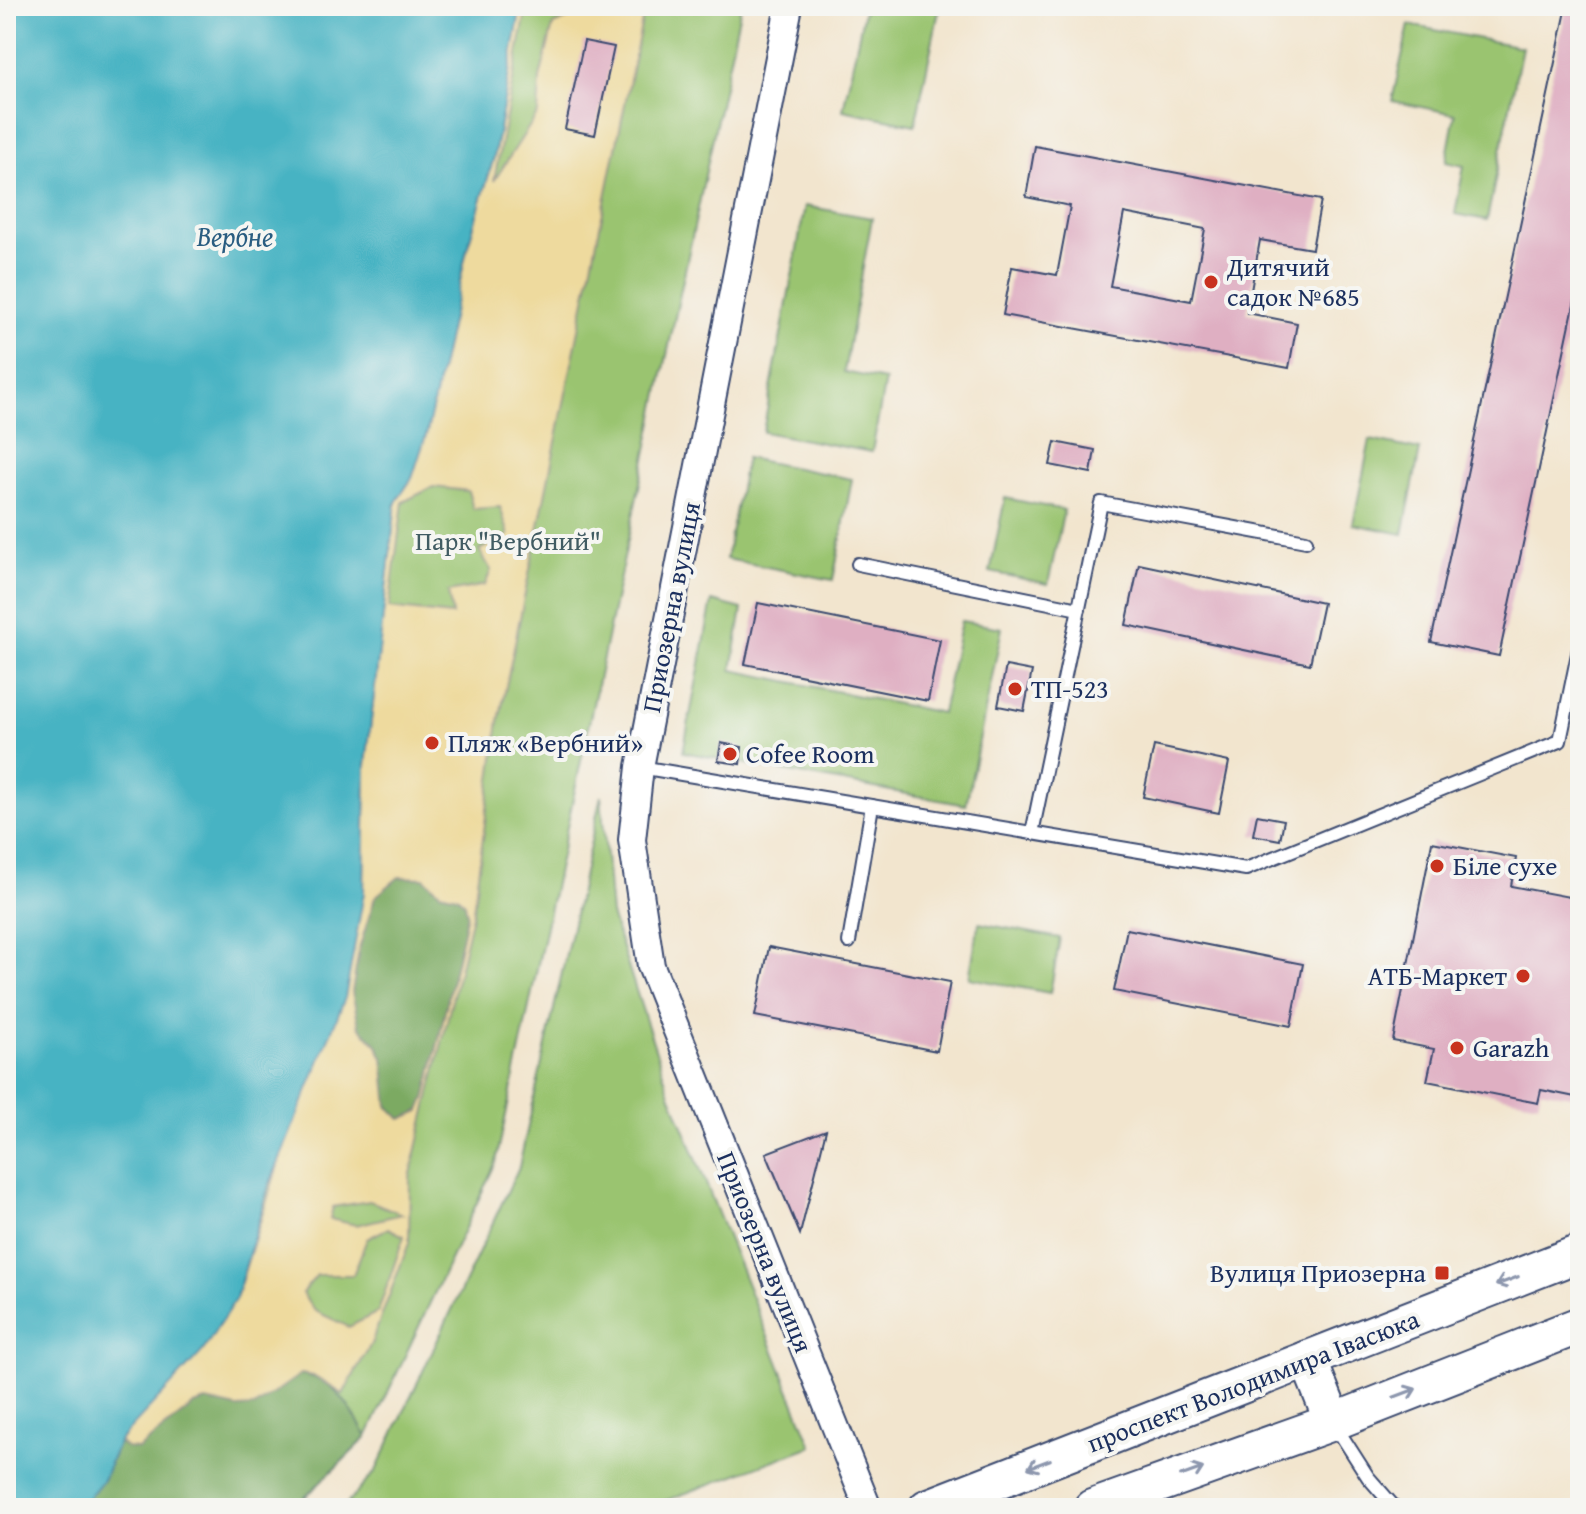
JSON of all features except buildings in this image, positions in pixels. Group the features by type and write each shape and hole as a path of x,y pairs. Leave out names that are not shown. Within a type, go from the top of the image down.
{"main road":[{"name":"проспект Володимира Івасюка","path":"927,1508 1580,1253"},
{"path":"1092,1508 1333,1422 1580,1325"},
{"path":"1308,1359 1333,1422"}],"street":[{"name":"Приозерна вулиця","path":"789,6 640,767 632,840 651,966 868,1508"}],"lane":[{"path":"1032,833 1101,503 1306,541"},
{"path":"858,564 1079,609"},
{"path":"640,767 1246,869 1560,741 1580,644"},
{"path":"849,942 872,806"},
{"path":"1333,1422 1368,1477 1395,1508"}],"green space":[{"name":"Парк \"Вербний\"","path":"521,6 741,6 496,1162 367,1437 294,1508 80,1508 119,1442 160,1395 494,157"},
{"path":"865,6 940,6 915,125 843,110"},
{"path":"1409,25 1522,47 1487,220 1455,214 1464,166 1446,162 1455,114 1392,101"},
{"path":"805,206 872,218 844,372 885,380 872,452 763,432"},
{"path":"1370,440 1420,450 1403,534 1353,524"},
{"path":"746,458 852,479 833,580 726,559"},
{"path":"1005,498 1064,510 1048,584 990,572"},
{"path":"712,601 742,609 732,670 942,713 961,621 1002,628 966,805 683,752"},
{"path":"601,796 611,914 670,1094 812,1446 646,1508 343,1508 376,1471 519,1167"},
{"path":"399,877 424,878 440,892 457,896 465,903 467,914 426,1096 420,1111 401,1119 388,1106 383,1058 377,1045 359,1026 352,992 359,949 375,897"},
{"path":"979,923 1060,938 1050,993 969,978"},
{"path":"301,1374 324,1382 333,1389 348,1406 367,1437 294,1508 80,1508 103,1480 119,1442 126,1448 138,1449 194,1405 207,1401 237,1408 254,1406"}],"sand":[{"name":"Пляж «Вербний»","path":"521,6 527,6 494,181 538,113 540,78 553,25 580,14 583,6 645,6 499,721 473,911 410,1178 409,1243 371,1344 343,1394 313,1376 301,1374 254,1407 237,1408 206,1401 194,1405 138,1449 126,1448 119,1442 236,1298 364,893 366,765 396,502 412,478 427,432 467,249 494,157","holes":["433,487 468,491 473,509 500,507 509,535 479,550 491,570 485,585 448,592 452,615 389,608 403,502","399,877 424,878 440,892 457,896 465,903 467,914 426,1096 420,1111 401,1119 388,1107 383,1058 377,1045 359,1026 352,992 359,949 375,897","370,1201 402,1214 356,1225 330,1219 333,1207","388,1228 404,1236 378,1312 349,1327 315,1311 302,1293 317,1275 353,1275 367,1239"]}],"water":[{"name":"Вербне","path":"6,6 521,6 494,157 467,249 427,432 412,478 396,502 366,765 364,893 345,998 268,1188 236,1298 203,1351 119,1441 103,1480 80,1508 6,1508"}],"place":[{"name":"Дитячий садок №685","path":"1211,282"},
{"name":"ТП-523","path":"1015,689"},
{"name":"Пляж «Вербний»","path":"432,743"},
{"name":"Cofee Room","path":"730,754"},
{"name":"Біле сухе","path":"1437,866"},
{"name":"АТБ-Маркет","path":"1523,976"},
{"name":"Garazh","path":"1457,1048"},
{"name":"Вулиця Приозерна","path":"1442,1273"}]}
